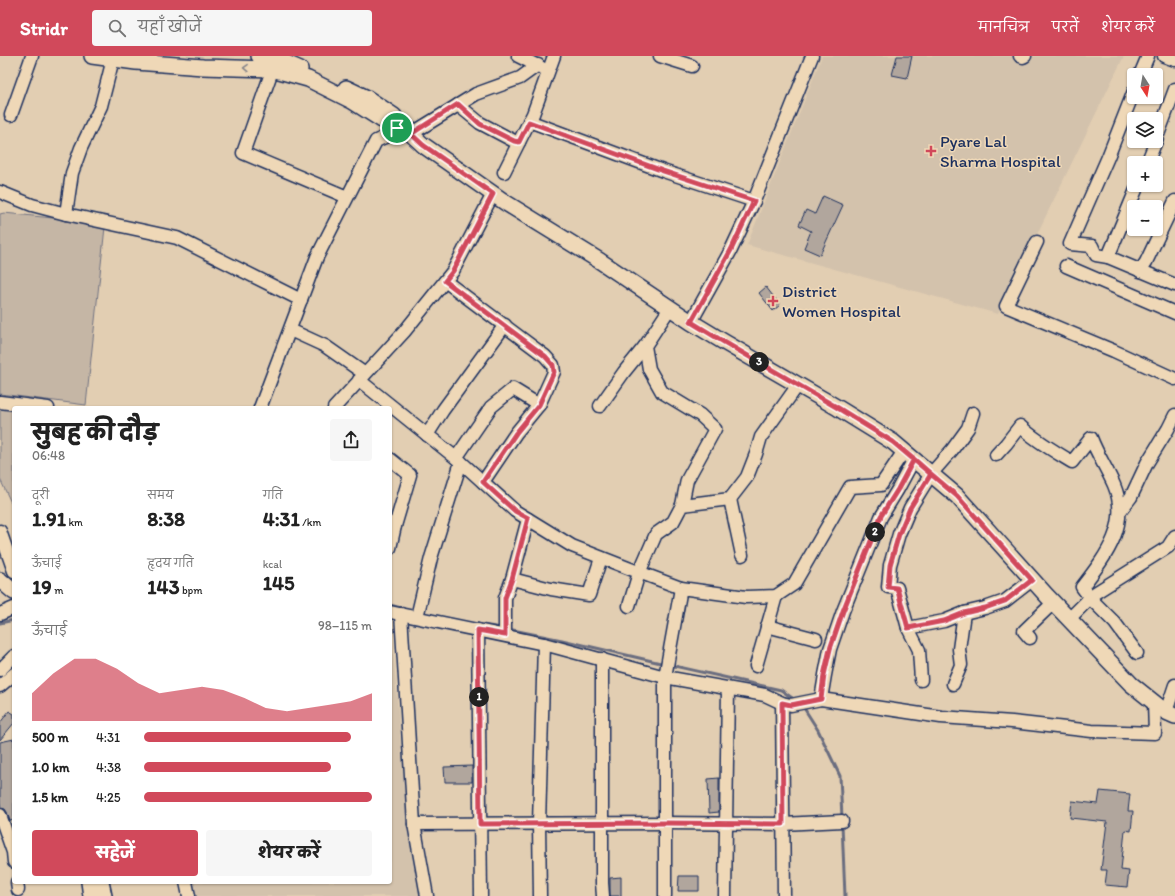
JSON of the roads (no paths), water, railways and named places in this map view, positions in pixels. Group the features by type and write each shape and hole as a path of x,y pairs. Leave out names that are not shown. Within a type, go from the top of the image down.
{"main road":[{"path":"92,56 136,62 202,67 274,64"},
{"path":"259,56 352,101 385,122 403,129 423,145 506,203 600,260 691,322 893,442 957,496 1053,603 1131,684 1171,714"},
{"path":"0,580 12,590"},
{"path":"0,593 12,602"},
{"path":"89,884 91,896"},
{"path":"102,884 104,896"}],"street":[{"path":"11,115 32,56"},
{"path":"261,406 317,257 376,141 458,104 476,94 520,78 532,62 554,56"},
{"path":"660,56 692,66"},
{"path":"691,322 731,250 754,201 812,56"},
{"path":"1020,56 1025,56"},
{"path":"1143,68 1148,56"},
{"path":"1164,56 1175,60"},
{"path":"66,214 72,173 81,148 101,106 113,59"},
{"path":"504,172 533,114 532,62"},
{"path":"274,64 243,153 347,197"},
{"path":"1163,121 1175,89"},
{"path":"458,104 480,124 519,142"},
{"path":"1129,104 1108,157 1070,244 1092,246 1096,255 1108,257 1175,285"},
{"path":"529,122 663,171 754,201"},
{"path":"0,192 32,205 66,214 177,238 301,300"},
{"path":"1108,257 1135,192"},
{"path":"336,406 404,332 453,271 493,194"},
{"path":"1140,271 1146,262 1175,201"},
{"path":"1037,242 1006,306 1114,350 1175,378"},
{"path":"1066,266 1175,313"},
{"path":"445,281 545,356 553,365 554,372 539,405 516,433 483,482"},
{"path":"600,406 645,346 670,308"},
{"path":"427,434 505,325"},
{"path":"290,330 325,346 515,511 572,546 681,588 746,597 776,596 794,584 850,487 881,485 909,455"},
{"path":"629,606 639,572 656,534 673,522 682,505 687,480 715,429 700,415 662,392 649,369 645,346"},
{"path":"682,505 730,499 747,477 761,437 798,385"},
{"path":"418,613 431,558 458,460 492,407 513,389 539,405"},
{"path":"0,402 32,406"},
{"path":"921,680 919,650 908,628 897,588 888,587 890,565 899,534 910,508 931,474 952,450 968,428 973,413"},
{"path":"1137,653 1115,622 1090,598 1082,587 1101,561 1115,536 1121,510 1131,497 1147,463 1175,415"},
{"path":"996,455 1020,426 1048,448 1072,462 1091,438 1114,486 1121,510"},
{"path":"816,700 830,649 843,611 881,516 898,489 909,455"},
{"path":"392,461 410,475 393,525"},
{"path":"730,499 742,555"},
{"path":"505,635 505,598 512,579 528,518"},
{"path":"0,531 12,565"},
{"path":"1069,620 1095,593 1171,549 1175,536"},
{"path":"512,579 589,595 601,558"},
{"path":"908,628 944,621 964,613 1005,601 1032,580"},
{"path":"665,896 665,677 681,588"},
{"path":"756,666 776,596"},
{"path":"1030,638 1024,631 1053,603"},
{"path":"0,614 12,609"},
{"path":"427,896 414,824 396,613 418,613 478,630 544,644 602,659 665,677 766,696 787,704 816,700 941,717 1012,722 1092,731 1155,733 1154,702"},
{"path":"953,684 961,665 959,649 964,613"},
{"path":"767,626 816,639"},
{"path":"478,630 481,896"},
{"path":"540,896 544,644"},
{"path":"0,670 12,658"},
{"path":"602,659 603,896"},
{"path":"0,686 12,676"},
{"path":"1171,714 1175,685"},
{"path":"725,896 728,688"},
{"path":"784,896 783,824 787,704"},
{"path":"0,815 12,849"},
{"path":"414,824 783,824 842,820"},
{"path":"186,884 189,896"}],"waterway":[{"path":"392,606 401,608"},
{"path":"0,623 12,620"},
{"path":"476,624 502,628"},
{"path":"508,629 665,664"},
{"path":"670,665 781,690 795,700"},
{"path":"802,705 818,730 840,776 842,818"},
{"path":"842,824 845,896"}],"place":[{"name":"Pyare Lal Sharma Hospital","path":"931,151"},
{"name":"District Women Hospital","path":"773,301"}]}
